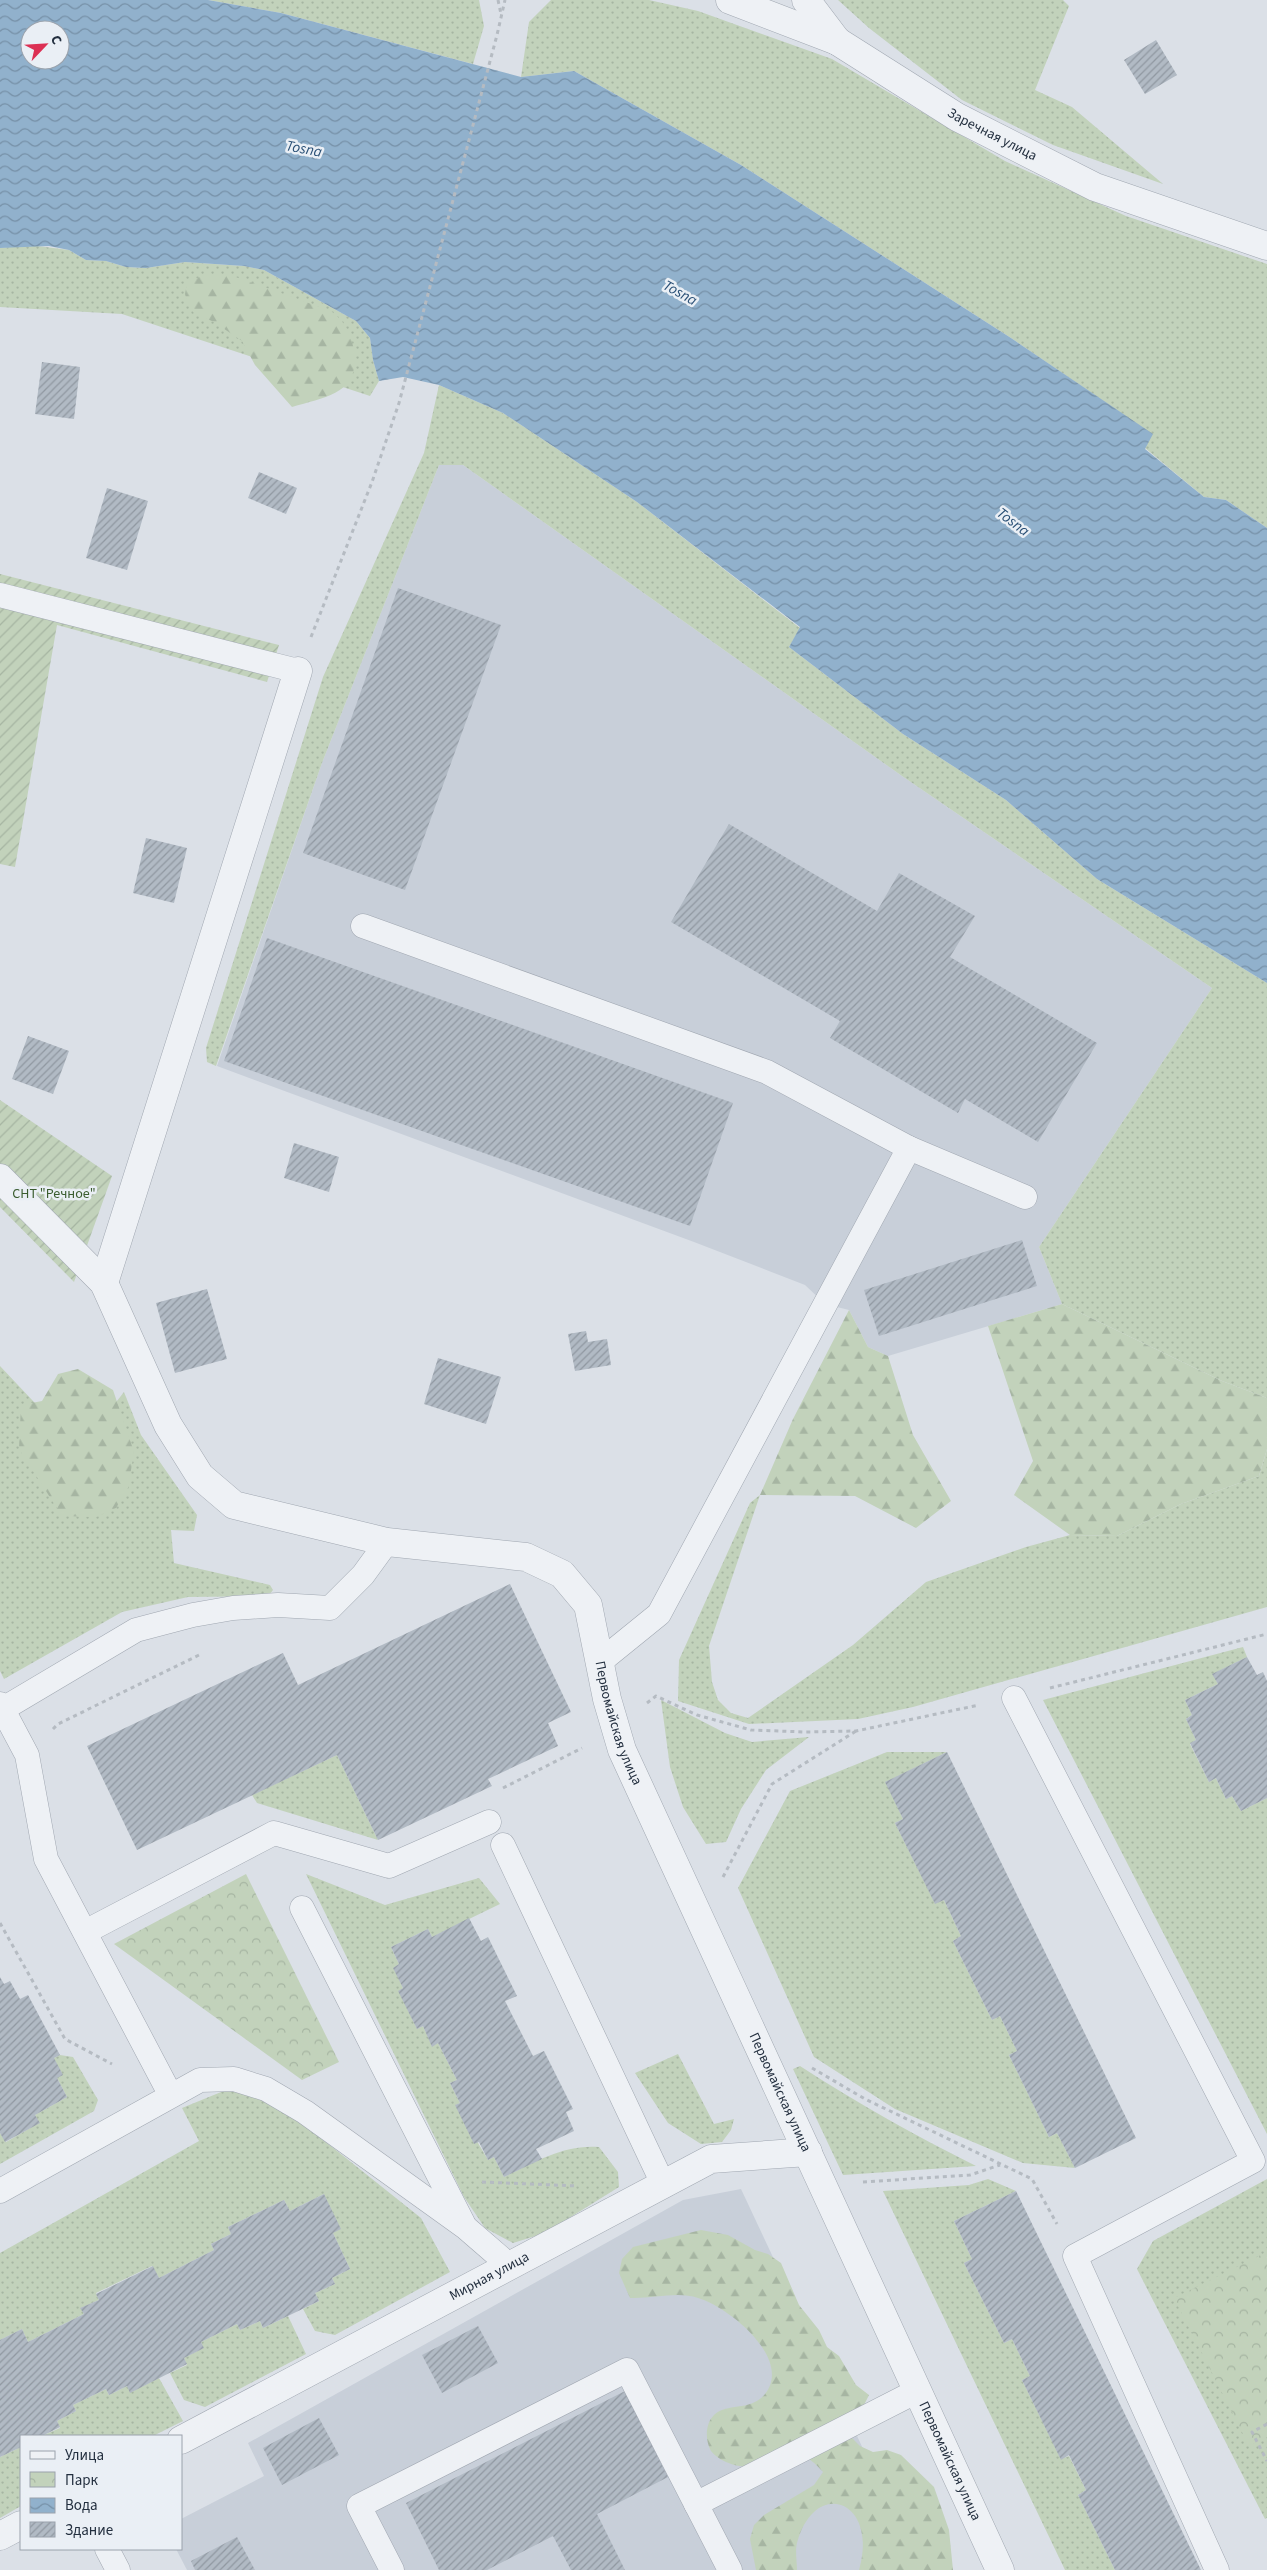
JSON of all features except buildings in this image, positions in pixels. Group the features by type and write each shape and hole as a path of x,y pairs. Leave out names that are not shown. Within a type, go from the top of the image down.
{"street":[{"name":"Заречная улица","path":"730,0 837,41 957,117 1095,186 1267,246"},
{"path":"806,0 837,41"},
{"path":"104,1283 298,672"},
{"path":"0,1178 104,1283 168,1425 200,1476 234,1505 387,1542"},
{"name":"Первомайская улица","path":"387,1542 526,1557 562,1574 588,1605 615,1729 622,1750 1000,2570"},
{"name":"Мирная улица","path":"182,2439 711,2159 808,2152"},
{"path":"0,2536 20,2526"}],"lane":[{"path":"0,595 298,672"},
{"path":"363,926 767,1072 910,1148 1025,1197"},
{"path":"601,1661 659,1614 910,1148"},
{"path":"170,2094 46,1860 27,1754 1,1706 136,1630 194,1615 233,1608 278,1605 330,1608 362,1575 387,1542"},
{"path":"1014,1698 1253,2160 1075,2256 1217,2570"},
{"path":"85,1932 274,1833 389,1866 489,1822"},
{"path":"502,1845 663,2184"},
{"path":"302,1908 465,2227"},
{"path":"0,2191 170,2094 200,2080 234,2079 266,2089 346,2140 465,2227 510,2266"},
{"path":"392,2570 359,2506 628,2370 730,2570"},
{"path":"696,2504 918,2391"},
{"path":"108,2550 118,2570"}],"path":[{"path":"498,0 502,16"},
{"path":"298,672 372,482 400,403 497,36 504,0"},
{"path":"27,1754 58,1724 199,1655 194,1615"},
{"path":"525,1778 615,1729 656,1696 697,1715 751,1730 856,1731 1014,1698 1267,1634"},
{"path":"700,1920 772,1784 856,1731"},
{"path":"0,1922 65,2040 117,2067"},
{"path":"809,2066 866,2099 1032,2179 1075,2256"},
{"path":"822,2184 970,2175 1000,2164"},
{"path":"446,2190 484,2182 580,2186"},
{"path":"1267,2424 1252,2432 1267,2461"}],"shaded area":[{"path":"439,465 463,465 902,776 1212,988 1039,1247 1062,1304 888,1356 868,1347 849,1310 825,1304 805,1285 694,1242 217,1066 322,763"},
{"path":"741,2189 920,2570 187,2570 177,2550 182,2550 182,2518 264,2476 248,2443 683,2200"}],"green space":[{"path":"208,0 479,0 484,26 473,64 281,13"},
{"path":"551,0 649,0 698,11 832,59 1005,161 1126,216 1267,264 1267,528 1226,500 1204,497 1145,448 1152,434 1011,338 741,165 574,71 521,77 529,22"},
{"path":"838,0 1063,0 1069,6 1035,90 1072,107 1163,184 1053,145 962,100 869,28"},
{"path":"30,245 69,250 86,260 106,261 126,267 146,268 185,262 244,266 264,270 356,321 370,338 373,360 379,381 370,396 122,314 0,307 0,248"},
{"path":"206,274 227,274 331,311 345,326 353,346 355,362 353,374 348,383 330,395 292,407 255,365 242,341 214,322 194,313 188,305 185,294 187,283"},
{"path":"439,385 503,413 637,502 800,628 789,647 903,734 1006,800 1097,879 1267,983 1267,1398 1222,1381 1062,1304 1039,1247 1212,988 902,776 463,465 439,465 322,763 216,1066 207,1062 206,1048 323,677 424,453"},
{"path":"0,574 279,645 267,682 57,625 15,867 0,864"},
{"name":"СНТ \"Речное\"","path":"0,1100 112,1176 74,1282 0,1207"},
{"path":"1062,1304 1222,1381 1267,1398 1267,1449 1259,1476 1181,1504 1117,1536 1070,1535 1014,1495 1033,1461 988,1326"},
{"path":"849,1310 868,1347 888,1356 913,1435 951,1501 916,1528 855,1496 760,1495 793,1419"},
{"path":"0,1366 66,1436 102,1420 124,1392 141,1435 197,1515 194,1531 171,1530 174,1563 270,1585 273,1590 268,1596 188,1597 122,1612 4,1679 0,1671"},
{"path":"78,1369 113,1390 134,1452 128,1488 116,1508 96,1517 62,1516 19,1449 21,1405 42,1401 58,1374"},
{"path":"1267,1449 1267,1607 913,1707 858,1719 749,1724 678,1701 679,1660 750,1503 760,1495 709,1646 712,1682 718,1700 731,1713 748,1718 853,1645 926,1582 1026,1547 1070,1535 1117,1536 1181,1504 1259,1476"},
{"path":"1243,1647 1247,1657 1213,1674 1218,1684 1185,1700 1192,1715 1186,1719 1196,1740 1190,1744 1209,1782 1216,1778 1226,1799 1232,1796 1241,1811 1267,1798 1267,2134 1043,1700"},
{"path":"661,1700 725,1733 752,1742 809,1737 766,1770 741,1809 726,1842 706,1844 683,1807 670,1767"},
{"path":"887,1752 947,1752 886,1782 903,1819 895,1823 935,1903 944,1900 961,1936 953,1941 992,2020 1000,2016 1017,2051 1009,2055 1049,2137 1057,2133 1075,2168 1023,2163 895,2109 814,2057 738,1888 790,1791"},
{"path":"337,1755 378,1840 257,1803 252,1795"},
{"path":"246,1874 339,2062 302,2080 114,1944"},
{"path":"306,1874 385,1905 479,1878 500,1904 432,1937 428,1929 391,1947 399,1964 394,1968 403,1988 399,1991 417,2029 423,2026 432,2046 438,2043 457,2080 450,2083 460,2103 456,2105 488,2160 494,2157 504,2177 538,2160 562,2151 574,2148 599,2147 618,2172 619,2187 545,2233 513,2243 485,2228 464,2197"},
{"path":"678,2054 714,2124 734,2119 731,2130 722,2142 701,2144 668,2123 635,2073"},
{"path":"60,2055 73,2057 98,2100 94,2111 0,2164 0,2133 6,2142 39,2123 35,2115 67,2097 57,2078 54,2058"},
{"path":"800,2066 887,2119 976,2166 843,2175 793,2069"},
{"path":"226,2090 246,2091 297,2119 421,2218 450,2272 335,2335 315,2331 303,2309 319,2301 315,2293 335,2284 332,2278 350,2269 333,2233 324,2194 290,2211 284,2200 228,2227 231,2234 211,2244 214,2250 159,2278 152,2266 96,2293 99,2300 81,2308 84,2314 28,2342 22,2329 0,2340 0,2253 199,2141 182,2108"},
{"path":"988,2179 1016,2191 954,2221 972,2259 964,2263 1004,2343 1012,2339 1030,2376 1022,2380 1061,2459 1069,2456 1086,2490 1078,2495 1115,2570 1065,2570 883,2191 969,2185"},
{"path":"1267,2179 1267,2518 1265,2519 1137,2269 1153,2241"},
{"path":"701,2230 728,2235 755,2250 768,2254 781,2263 799,2305 819,2330 827,2347 839,2356 856,2385 869,2395 849,2435 860,2446 873,2452 887,2450 901,2455 934,2487 949,2530 953,2570 859,2570 863,2546 860,2527 853,2513 842,2506 830,2504 817,2510 806,2522 796,2546 797,2570 756,2570 750,2539 754,2525 764,2515 814,2485 823,2472 811,2460 799,2455 791,2455 760,2465 746,2467 733,2465 714,2454 709,2447 707,2432 709,2423 714,2415 725,2409 753,2403 765,2394 771,2380 771,2366 764,2351 754,2336 740,2323 711,2303 682,2295 630,2298 619,2273 622,2259 633,2247"},
{"path":"1267,2252 1267,2437 1249,2446 1174,2298"},
{"path":"288,2316 306,2354 205,2407 184,2400 170,2373 187,2365 184,2358 203,2348 201,2342 237,2324 240,2330 260,2321 263,2328"},
{"path":"159,2378 183,2421 155,2435 44,2435 60,2428 57,2421 76,2411 73,2405 106,2389 109,2395 127,2386 131,2392"},
{"path":"20,2447 20,2507 0,2518 0,2457"}],"water":[{"name":"Tosna","path":"0,0 208,0 281,13 521,77 574,71 741,165 1011,338 1153,434 1145,449 1204,497 1226,500 1267,528 1267,983 1097,879 1006,800 903,734 789,647 800,627 637,502 503,413 439,385 403,377 379,381 373,360 370,338 356,321 264,270 244,266 185,262 146,268 126,267 106,261 86,260 69,250 49,246 0,248"}]}
